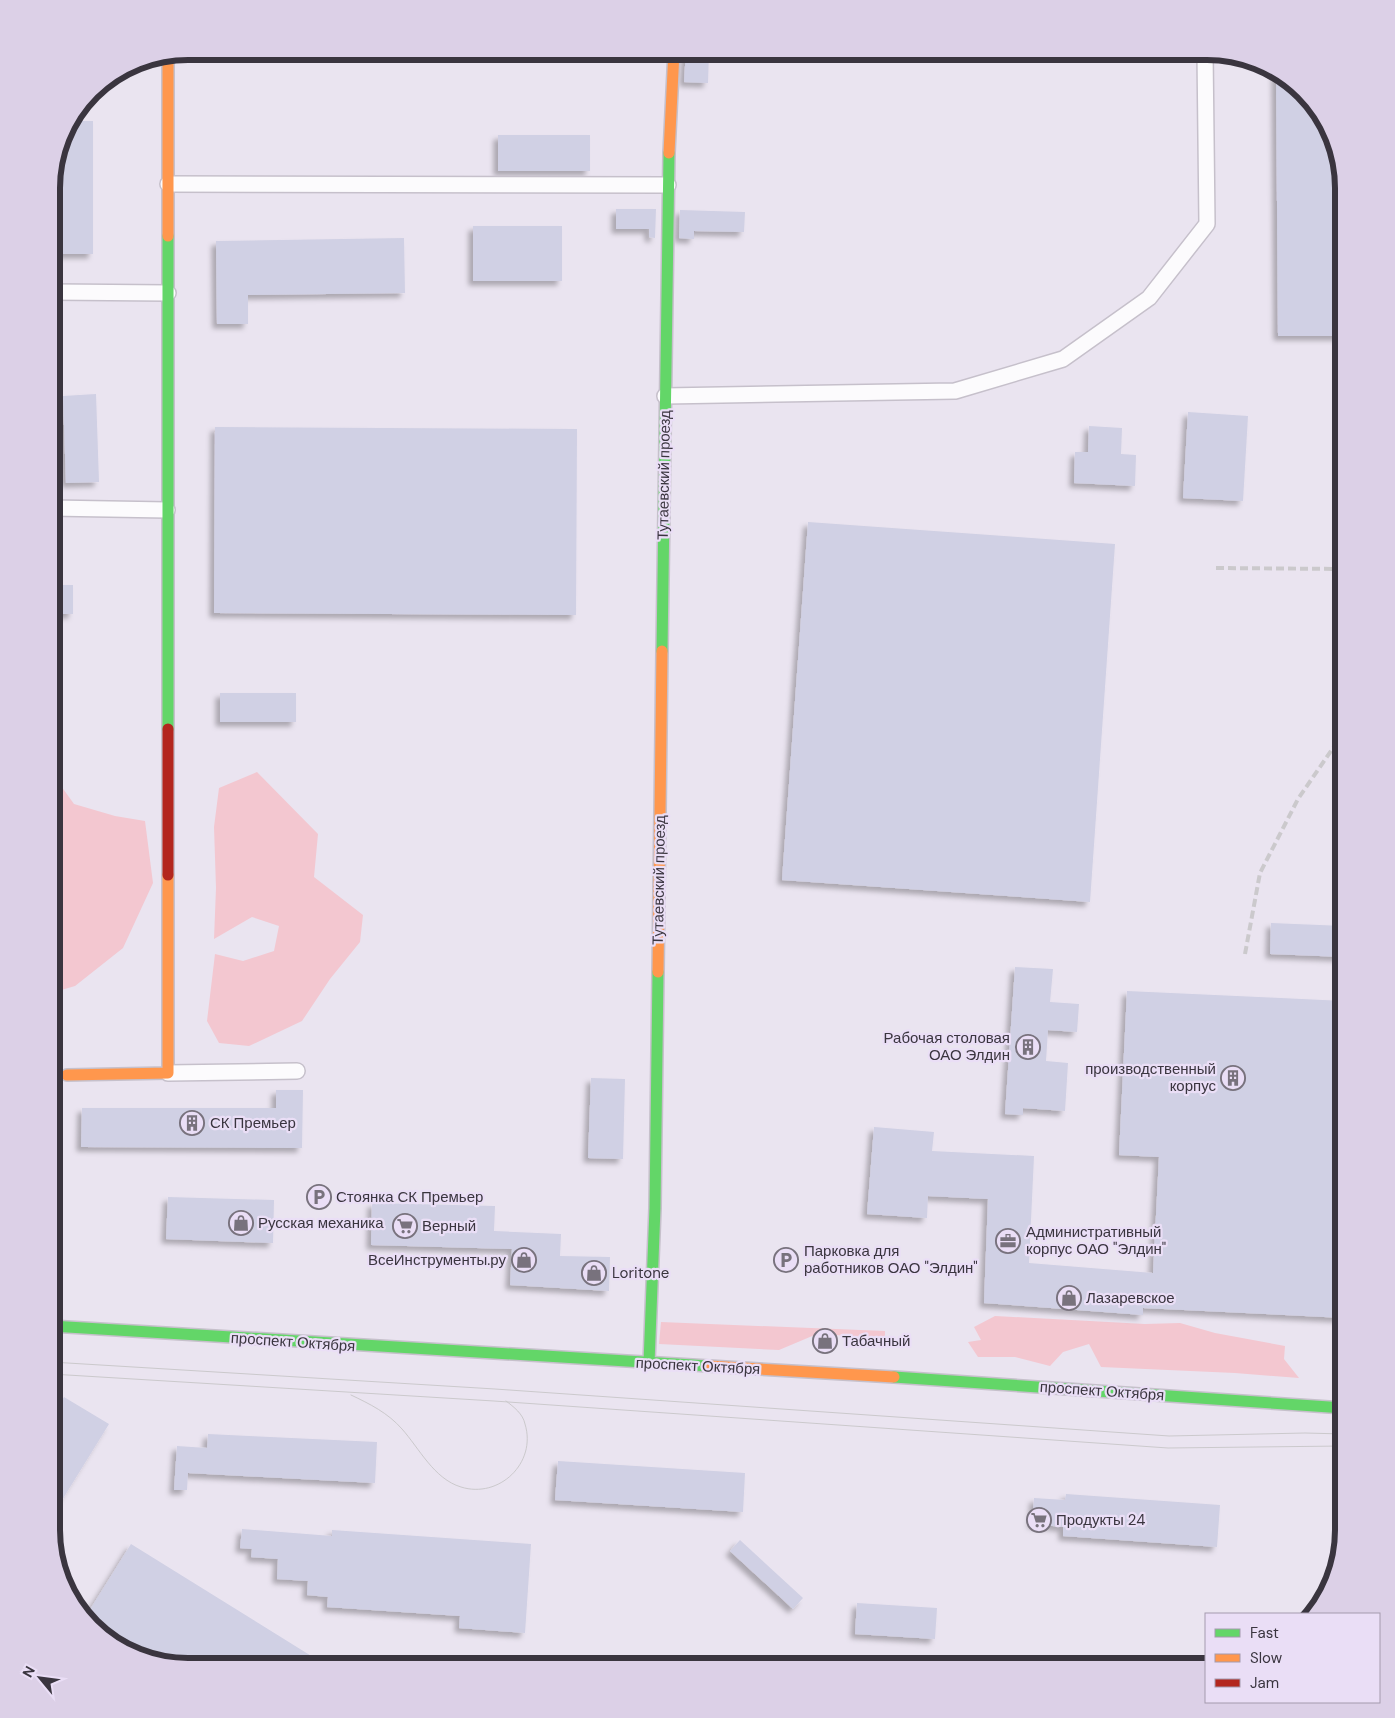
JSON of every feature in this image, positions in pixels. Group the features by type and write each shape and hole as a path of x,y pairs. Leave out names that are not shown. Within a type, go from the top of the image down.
{"street":[{"name":"Тутаевский проезд","path":"649,1363 655,1208 668,184 674,60"},
{"path":"665,396 955,391 1063,359 1149,298 1207,224 1205,60"},
{"path":"168,61 168,1073"},
{"path":"168,184 668,184"},
{"path":"60,292 168,292"},
{"path":"60,508 167,510"},
{"path":"67,1075 297,1071"},
{"name":"проспект Октября","path":"60,1327 342,1346 860,1375 1335,1407"}],"shaded area":[{"path":"257,772 318,834 314,877 363,915 360,942 330,979 302,1021 249,1046 219,1043 207,1021 215,954 243,961 274,951 279,926 252,917 214,939 216,888 214,827 219,788"},
{"path":"60,785 74,804 115,816 145,821 153,883 123,948 75,986 60,990"},
{"path":"995,1316 1145,1324 1180,1323 1215,1333 1285,1346 1284,1359 1299,1378 1101,1367 1089,1344 1063,1352 1050,1366 1015,1357 978,1357 968,1342 981,1340 974,1327"},
{"path":"661,1322 885,1331 885,1338 817,1334 779,1350 659,1344"}],"building":[{"path":"685,60 709,60 708,83 684,82"},
{"path":"1276,80 1303,103 1318,124 1331,155 1335,188 1335,336 1278,336"},
{"path":"79,121 93,121 93,254 60,254 61,171 64,155"},
{"path":"498,135 590,135 590,171 498,171"},
{"path":"616,209 656,209 655,238 649,237 649,229 616,229"},
{"path":"680,210 745,212 744,232 694,231 694,239 679,238"},
{"path":"473,226 562,226 562,281 473,281"},
{"path":"404,238 405,293 248,295 248,324 217,324 216,241"},
{"path":"96,394 99,482 66,483 63,396"},
{"path":"1188,412 1248,416 1243,501 1183,498"},
{"path":"1089,426 1122,428 1121,454 1136,455 1135,486 1074,483 1075,452 1088,452"},
{"path":"215,427 577,429 576,615 214,613"},
{"path":"808,522 1115,544 1090,902 782,880"},
{"path":"60,585 73,585 73,614 60,614"},
{"path":"220,693 296,693 296,722 220,722"},
{"path":"1271,923 1335,926 1335,957 1270,954"},
{"name":"Рабочая столовая ОАО Элдин","path":"1015,967 1053,969 1050,1002 1079,1004 1077,1032 1048,1030 1046,1061 1068,1063 1065,1111 1023,1108 1023,1115 1005,1114"},
{"name":"производственный корпус","path":"1127,991 1335,1001 1335,1318 1143,1308 1143,1315 984,1303 988,1199 928,1196 927,1218 867,1214 874,1127 934,1132 932,1151 1034,1156 1029,1263 1153,1273 1159,1157 1119,1155"},
{"path":"591,1078 625,1079 623,1159 588,1158"},
{"name":"СК Премьер","path":"276,1090 303,1090 302,1148 81,1147 82,1108 276,1108"},
{"path":"168,1197 274,1200 273,1243 166,1239"},
{"path":"372,1203 495,1206 494,1231 561,1234 560,1256 610,1257 609,1291 510,1285 512,1249 371,1245"},
{"path":"64,1397 109,1424 60,1503 60,1404"},
{"path":"208,1434 377,1442 375,1483 188,1473 187,1490 174,1490 177,1446 207,1448"},
{"path":"558,1461 745,1473 743,1512 555,1500"},
{"path":"1066,1494 1220,1505 1217,1547 1063,1536 1063,1527 1032,1524 1034,1498 1065,1500"},
{"path":"242,1529 332,1536 332,1530 531,1544 525,1633 459,1628 460,1616 327,1607 328,1597 307,1595 308,1581 277,1579 278,1559 251,1557 252,1549 240,1548"},
{"path":"740,1540 803,1598 793,1609 730,1551"},
{"path":"131,1544 315,1658 188,1658 163,1656 131,1645 117,1637 89,1611"},
{"path":"857,1603 937,1608 935,1639 855,1634"}],"tram line":[{"path":"60,1363 495,1389 1169,1436 1335,1434"},
{"path":"60,1375 494,1401 1168,1448 1335,1446"},
{"path":"351,1395 378,1409 397,1423 428,1462 443,1477 461,1487 475,1489 489,1488 501,1483 512,1475 520,1464 525,1452 527,1438 524,1420 518,1411 506,1401"}],"railway":[{"path":"1216,568 1335,569"},
{"path":"1245,954 1260,873 1298,799 1335,745"}],"traffic: fast":[{"path":"662,651 669,153"},
{"path":"168,236 168,729"},
{"path":"649,1363 655,1208 658,972"},
{"path":"60,1327 709,1366"},
{"path":"894,1377 1335,1407"}],"traffic: slow":[{"path":"669,153 674,60"},
{"path":"168,61 168,236"},
{"path":"658,972 662,651"},
{"path":"67,1075 168,1073 168,875"},
{"path":"709,1366 894,1377"}],"traffic: jam":[{"path":"168,729 168,875"}],"place":[{"name":"Рабочая столовая ОАО Элдин","path":"1028,1047"},
{"name":"производственный корпус","path":"1233,1078"},
{"name":"СК Премьер","path":"192,1123"},
{"name":"Стоянка СК Премьер","path":"319,1197"},
{"name":"Русская механика","path":"241,1223"},
{"name":"Верный","path":"405,1226"},
{"name":"Административный корпус ОАО \"Элдин\"","path":"1008,1241"},
{"name":"ВсеИнструменты.ру","path":"524,1260"},
{"name":"Парковка для работников ОАО \"Элдин\"","path":"786,1260"},
{"name":"Loritone","path":"594,1273"},
{"name":"Лазаревское","path":"1069,1298"},
{"name":"Табачный","path":"825,1341"},
{"name":"Продукты 24","path":"1039,1520"}]}
